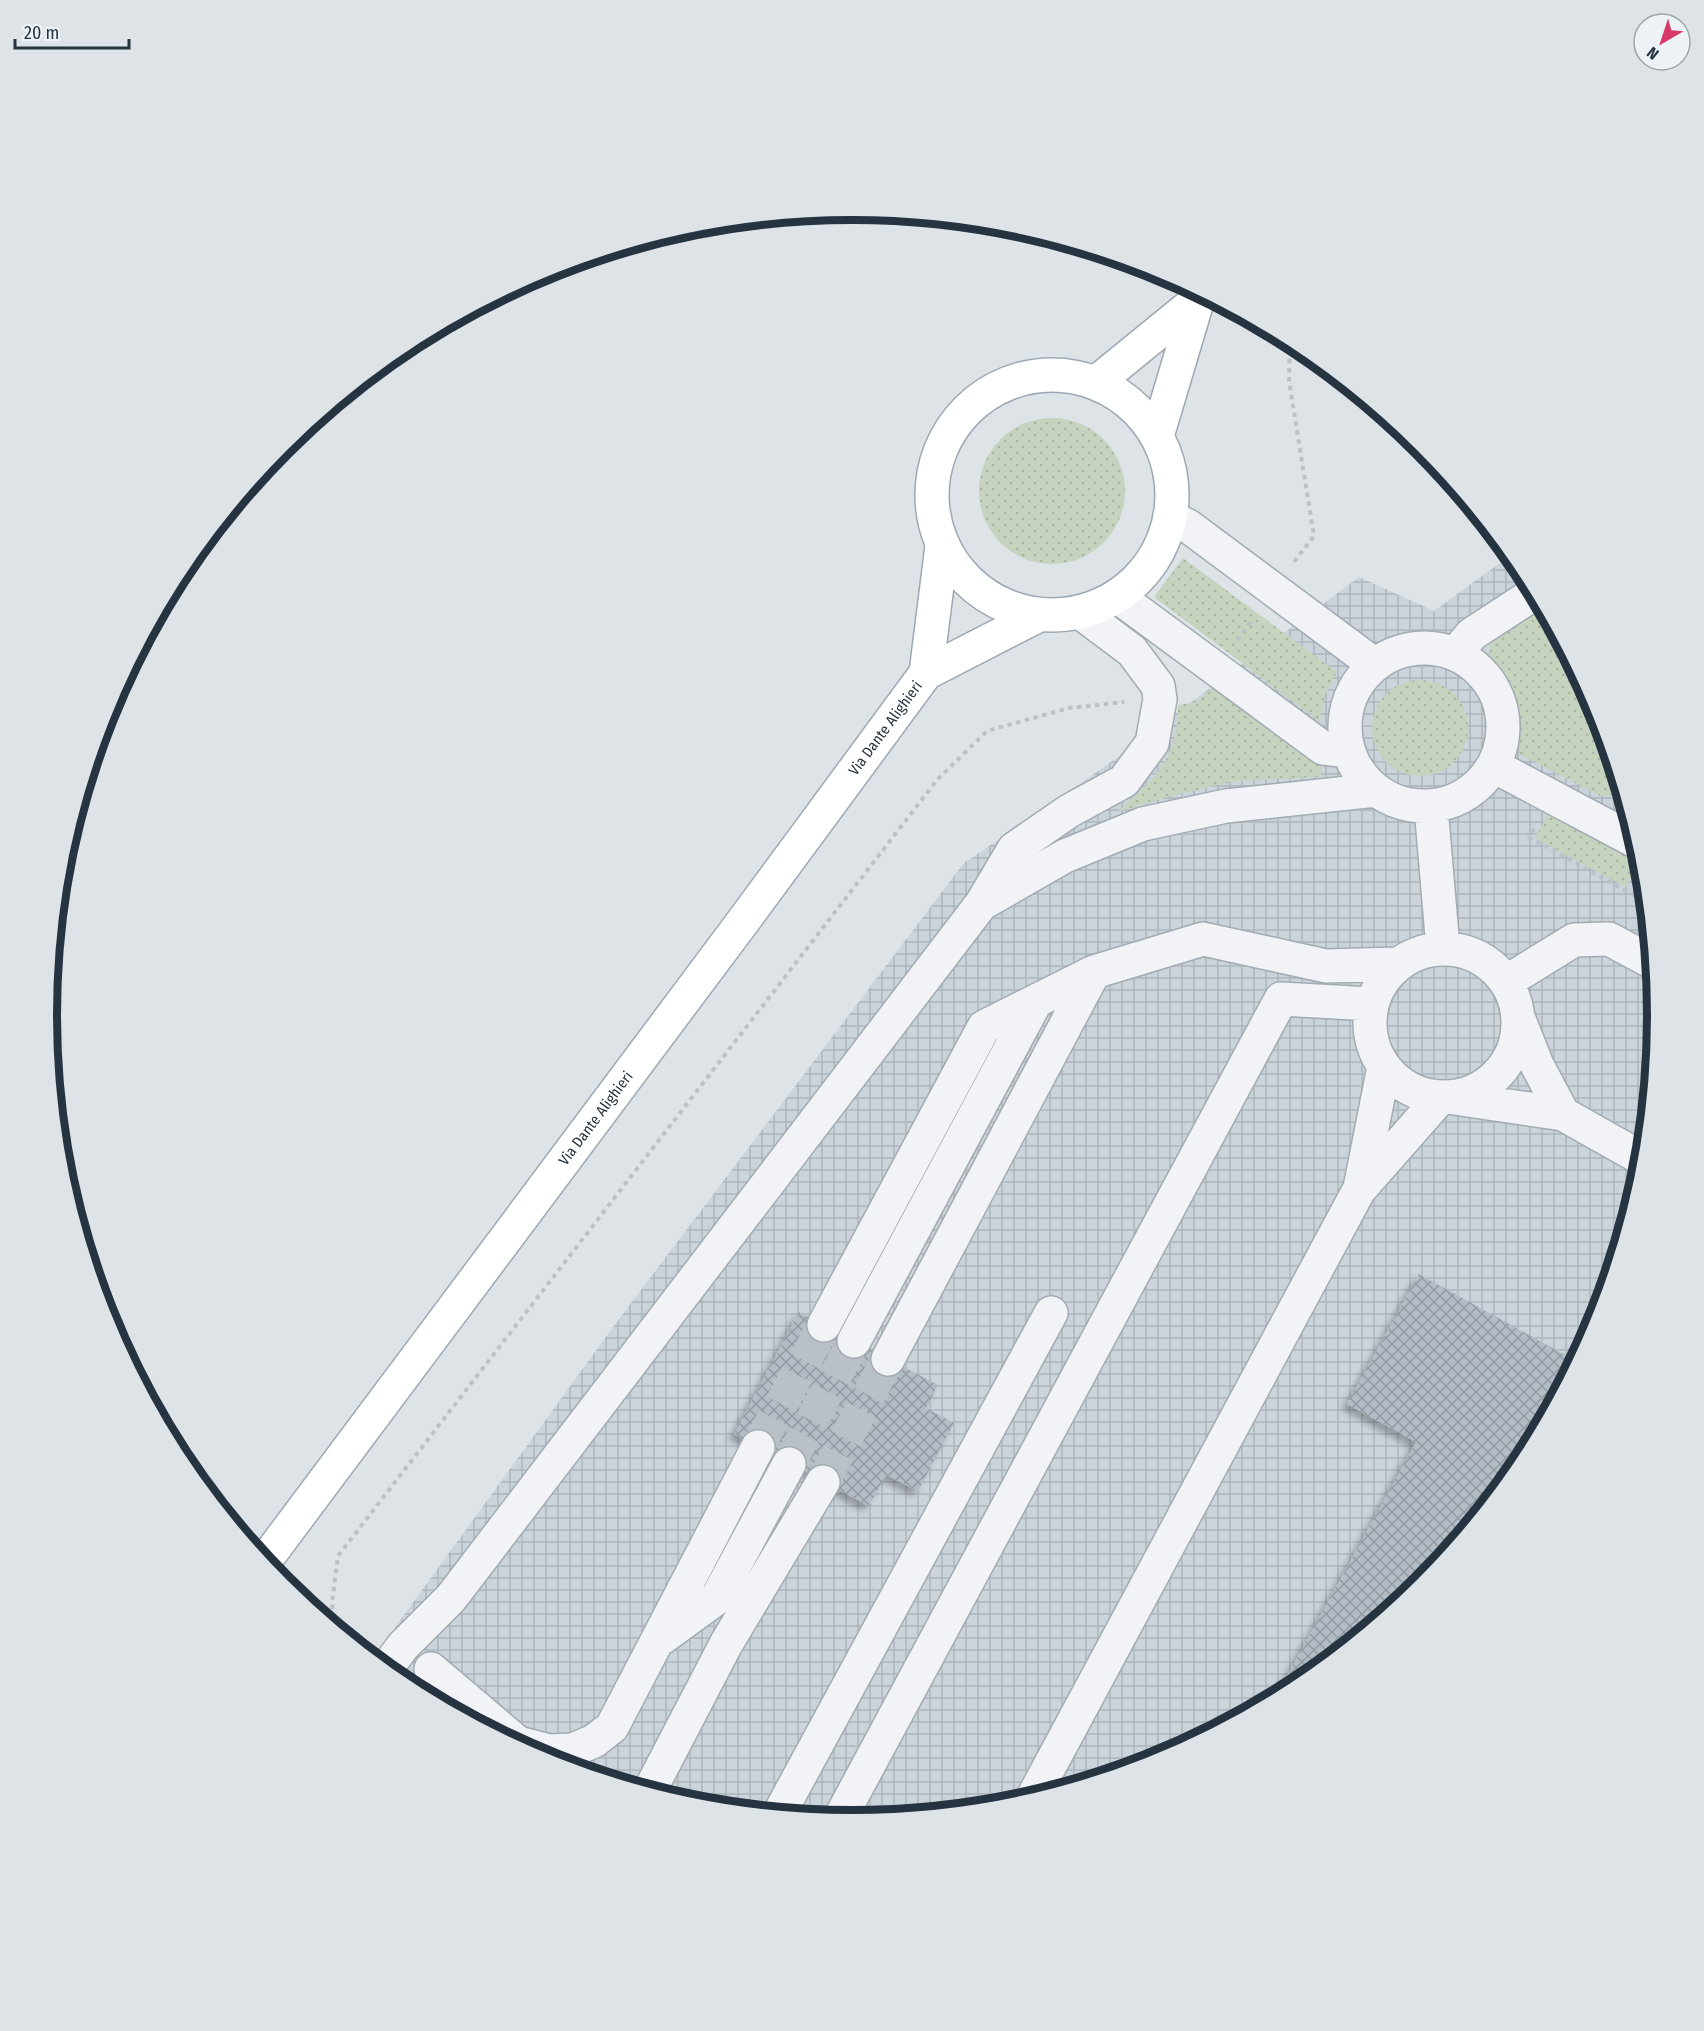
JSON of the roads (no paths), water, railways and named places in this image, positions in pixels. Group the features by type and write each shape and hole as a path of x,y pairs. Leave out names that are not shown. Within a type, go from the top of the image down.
{"main road":[{"path":"1097,382 1198,299"},
{"path":"1157,436 1199,300"},
{"name":"Via Dante Alighieri","path":"1056,374 1097,382 1131,404 1157,436 1171,475 1170,517 1163,540 1152,562 1136,581 1117,596 1080,612 1039,615 1000,603 966,580 942,546 931,506 934,465 951,427 979,398 1015,379 1056,374"},
{"name":"Via Dante Alighieri","path":"926,674 942,546"},
{"name":"Via Dante Alighieri","path":"269,1556 926,674 1039,615"}],"lane":[{"path":"1170,517 1188,526 1375,665"},
{"path":"1117,596 1323,748 1349,751"},
{"path":"1455,654 1472,634 1528,598"},
{"path":"391,1663 403,1646 451,1598 982,903 1014,849 1069,811 1124,781 1152,743 1160,699 1158,686 1132,651 1080,612"},
{"path":"1413,648 1434,649 1455,654 1472,663 1485,676 1496,693 1502,710 1504,729 1502,748 1494,766 1483,781 1468,794 1431,807 1412,806 1393,800 1376,790 1355,766 1349,751 1345,728 1348,704 1359,682 1375,665 1393,654 1413,648"},
{"path":"1494,766 1625,829"},
{"path":"982,903 1065,856 1143,824 1226,806 1376,790"},
{"path":"1431,807 1443,948"},
{"path":"824,1325 984,1027 1094,972 1203,939 1326,966 1398,964"},
{"path":"1506,982 1574,940 1609,939 1644,958"},
{"path":"1563,1114 1538,1065 1506,982 1490,964 1467,952 1443,948 1419,952 1398,964 1381,982 1371,1004 1369,1026 1373,1048 1384,1067 1399,1083 1419,1093 1563,1114 1635,1154"},
{"path":"844,1810 1281,999 1283,956"},
{"path":"888,1359 1094,972"},
{"path":"1281,999 1371,1004"},
{"path":"854,1341 1036,1001"},
{"path":"1038,1788 1359,1190 1446,1098 1475,1091 1494,1079 1508,1061 1517,1040 1518,1017"},
{"path":"1359,1190 1384,1067"},
{"path":"783,1807 1051,1313"},
{"path":"550,1751 573,1750 594,1741 612,1727 758,1447"},
{"path":"656,1643 717,1598 789,1464"},
{"path":"653,1785 726,1644 823,1482"},
{"path":"451,1598 432,1685 486,1721"}],"tunnel":[{"path":"758,1447 824,1325"},
{"path":"789,1464 854,1341"},
{"path":"823,1482 888,1359"}]}
